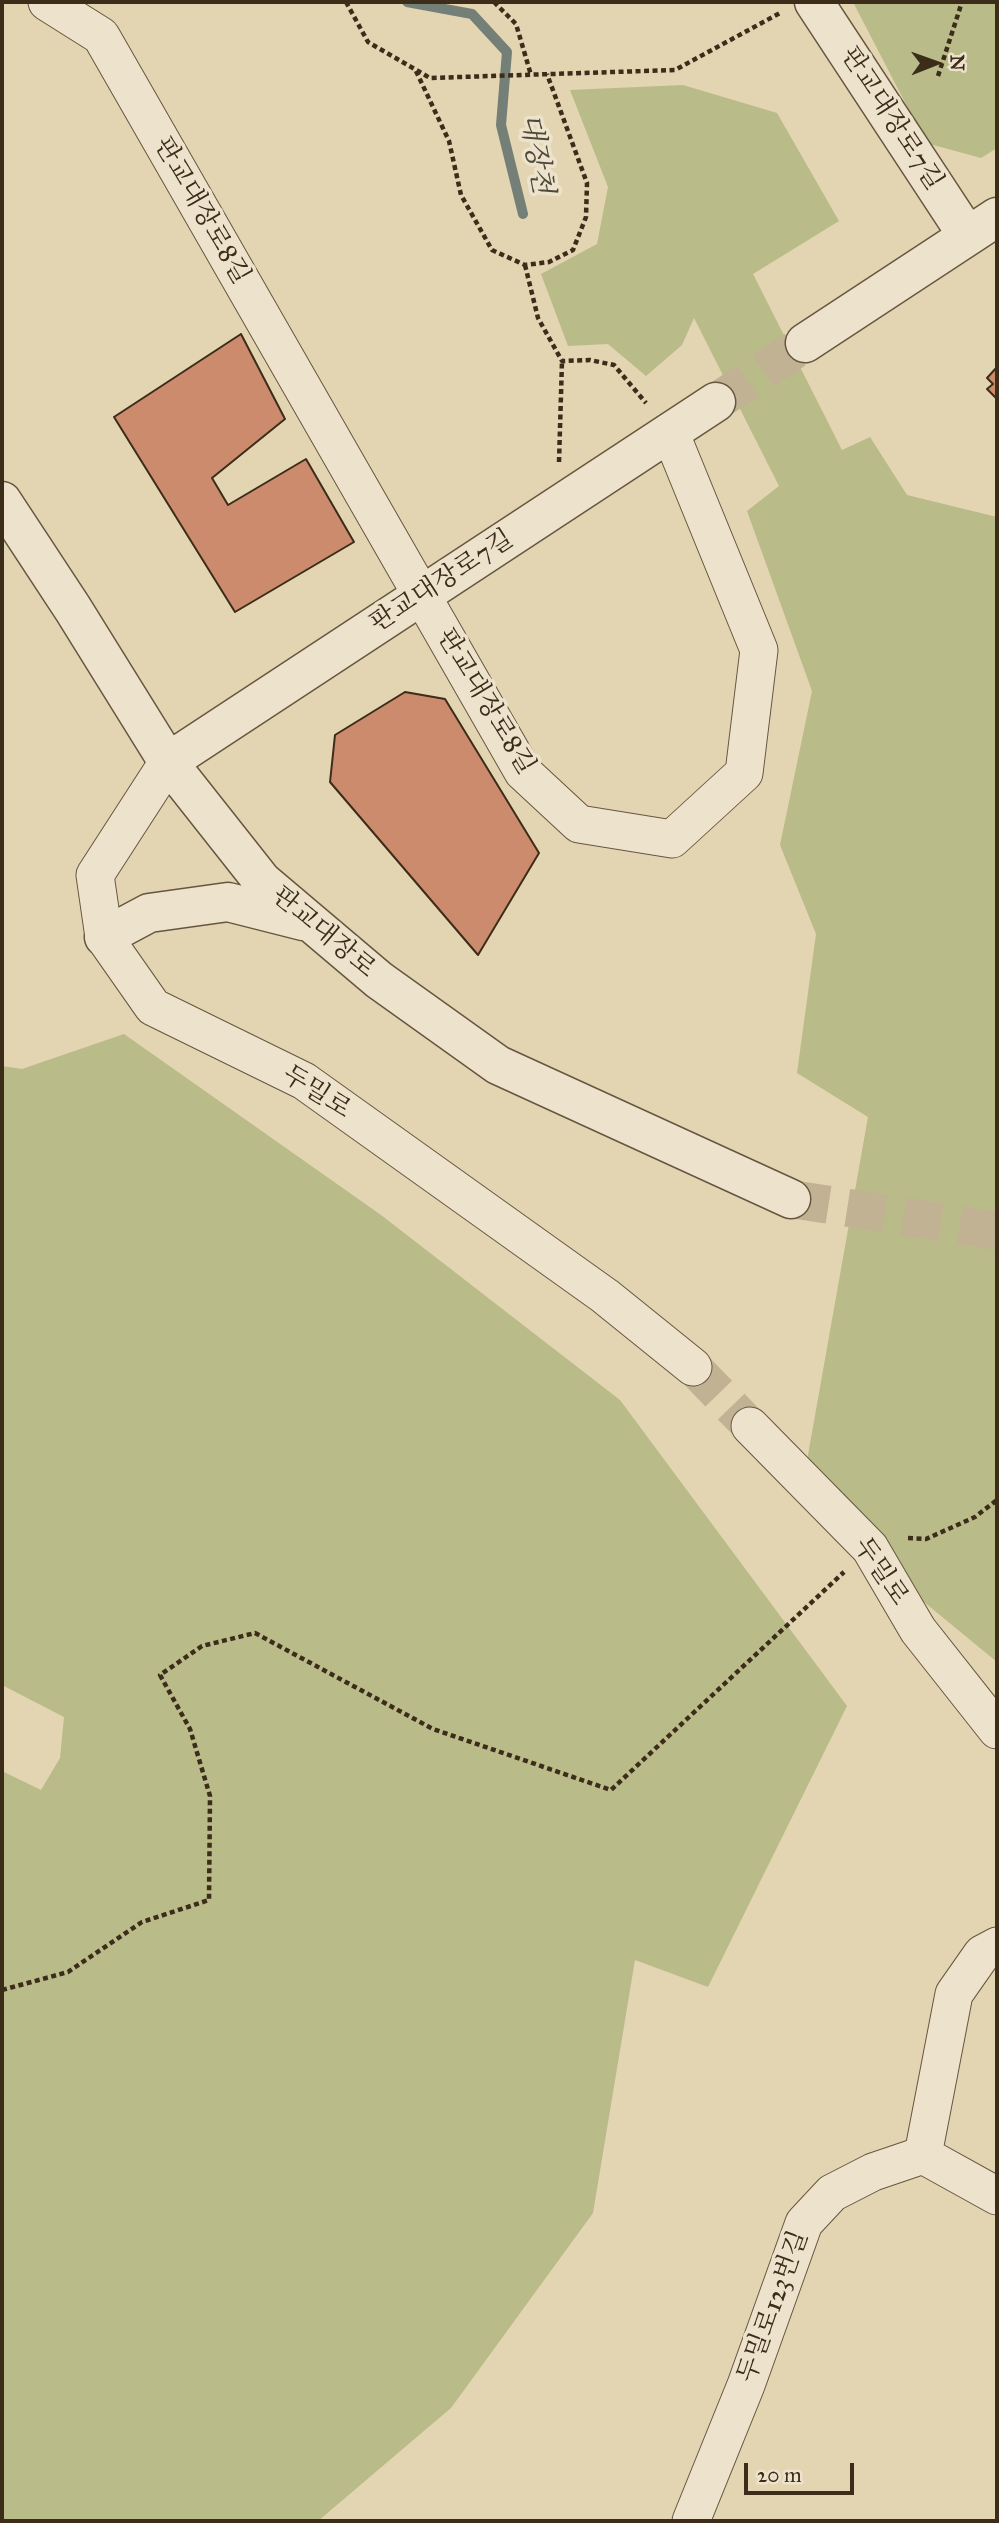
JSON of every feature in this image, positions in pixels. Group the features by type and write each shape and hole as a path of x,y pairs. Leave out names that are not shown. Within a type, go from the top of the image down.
{"street":[{"name":"판교대장로8길","path":"47,2 102,36 523,772 579,824 672,839 744,773 759,650 670,432"},
{"name":"판교대장로7길","path":"800,6 982,226 805,343"},
{"name":"판교대장로7길","path":"168,762 716,402"},
{"name":"판교대장로","path":"2,501 168,762 262,881 379,980 498,1065 791,1199"},
{"name":"두밀로","path":"168,762 95,875 104,937 153,1007 304,1081 605,1296 693,1367"},
{"path":"104,937 149,914 228,902 311,923"},
{"name":"두밀로","path":"750,1426 870,1548 918,1630 997,1730"},
{"path":"997,1946 982,1954 954,1994 923,2155 997,2196"},
{"name":"두밀로123번길","path":"691,2521 718,2460 804,2223 832,2193 873,2172 923,2155"}],"path":[{"path":"346,2 368,42 430,78 675,70 800,6"},
{"path":"494,2 516,24 531,75"},
{"path":"938,76 962,2"},
{"path":"416,69 449,141 461,195 492,250 525,265 549,262 573,250 586,216 587,183 547,74"},
{"path":"525,265 538,318 562,361 557,506"},
{"path":"562,361 590,360 614,365 670,432"},
{"path":"2,1990 68,1972 142,1922 209,1900 210,1796 190,1729 160,1675 202,1646 255,1633 433,1729 611,1790 880,1538 926,1539 975,1517 997,1500"}],"green space":[{"path":"853,2 997,2 997,148 981,158 926,143"},
{"path":"683,85 777,113 839,221 753,274 842,450 870,437 907,495 997,517 997,1662 800,1500 868,1117 797,1073 816,934 780,845 812,691 747,511 779,486 694,318 682,345 646,376 608,344 568,346 541,274 597,244 608,187 570,90"},
{"path":"124,1034 381,1215 620,1400 847,1706 708,1987 635,1960 593,2213 451,2408 318,2521 2,2521 2,1771 41,1790 60,1758 64,1717 2,1685 2,1066 22,1069"}],"building":[{"path":"241,334 285,419 212,478 228,505 306,459 354,542 235,612 114,417"},
{"path":"997,367 997,399 987,389 993,384 987,378"},
{"path":"405,692 445,699 539,853 478,955 330,782 335,735"}],"waterway":[{"name":"대장천","path":"407,2 472,14 507,52 501,125 523,214"}],"tunnel":[{"path":"716,402 805,343"},
{"path":"791,1199 997,1231"},
{"path":"693,1367 750,1426"}]}
